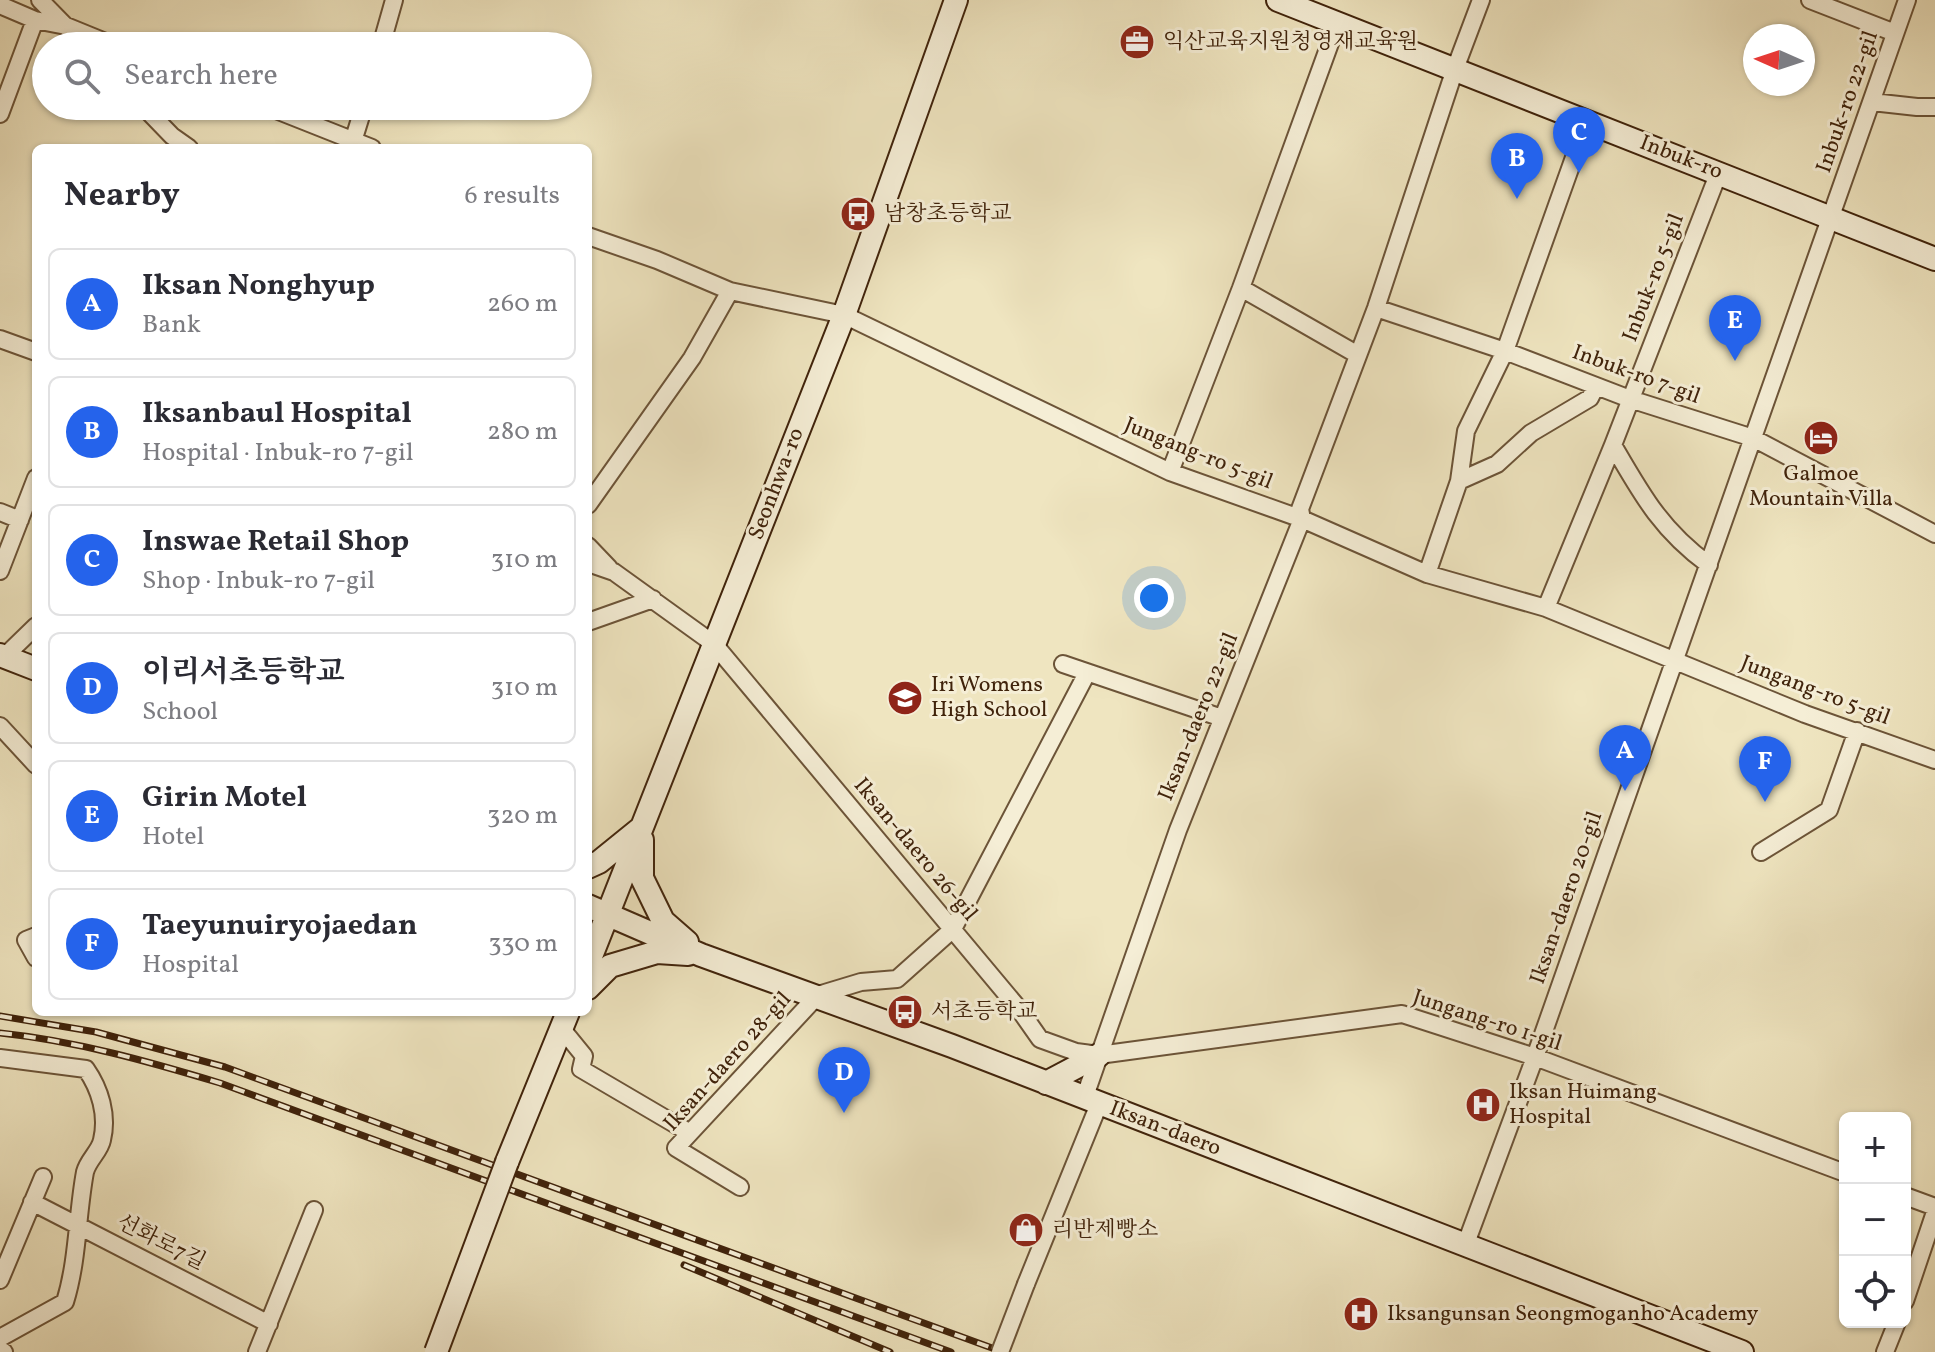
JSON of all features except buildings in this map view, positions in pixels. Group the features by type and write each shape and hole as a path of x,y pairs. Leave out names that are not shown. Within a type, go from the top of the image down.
{"street":[{"path":"40,0 72,32"},
{"path":"385,32 394,0"},
{"name":"Seonhwa-ro","path":"592,942 598,910 642,827 844,315 956,0"},
{"name":"Inbuk-ro","path":"1278,0 1935,259"},
{"name":"Iksan-daero 22-gil","path":"1000,1352 1092,1101 1099,1055 1178,830 1302,519 1300,509 1376,308 1481,0"},
{"path":"1810,0 1895,33"},
{"name":"Inbuk-ro 22-gil","path":"1832,219 1907,0"},
{"path":"0,5 35,20 81,32"},
{"path":"0,114 35,20"},
{"path":"1170,472 1337,24"},
{"path":"1872,102 1935,107"},
{"path":"154,120 170,142"},
{"path":"298,120 352,144 360,120"},
{"path":"1427,574 1459,481 1466,431 1505,351 1587,121"},
{"name":"Inbuk-ro 5-gil","path":"1630,399 1719,172"},
{"name":"Iksan-daero 20-gil","path":"1465,1246 1832,219"},
{"name":"Jungang-ro 5-gil","path":"592,237 657,260 730,291 844,315 1170,472 1302,519 1427,574 1546,608 1805,714 1935,760"},
{"path":"1241,288 1358,355"},
{"path":"592,499 692,358 730,291"},
{"name":"Inbuk-ro 7-gil","path":"1376,308 1505,351 1630,399 1753,438 1935,534"},
{"path":"0,339 32,351"},
{"path":"1459,481 1497,464 1531,433 1590,398 1596,386"},
{"path":"1546,608 1630,399"},
{"path":"1613,445 1657,519 1686,548 1709,565"},
{"path":"0,571 32,488"},
{"path":"0,512 20,520"},
{"path":"592,550 614,572"},
{"path":"592,564 614,572"},
{"name":"Iksan-daero 26-gil","path":"614,572 714,644 953,929 1040,1039 1076,1052 1099,1055"},
{"path":"592,621 653,599"},
{"path":"32,630 2,656 32,667"},
{"path":"1063,664 1222,718"},
{"path":"953,929 1087,673"},
{"path":"0,726 32,761"},
{"path":"1761,852 1829,810 1857,731"},
{"path":"592,865 642,827"},
{"path":"642,827 642,878 663,921 701,955"},
{"name":"Iksan-daero","path":"598,910 701,955 818,995 1742,1352"},
{"name":"Iksan-daero 28-gil","path":"740,1187 676,1148 818,995 861,982 897,979 953,929"},
{"path":"592,984 610,966 657,952 701,955"},
{"name":"Jungang-ro 1-gil","path":"1099,1055 1402,1014 1535,1057 1839,1171"},
{"path":"565,1020 584,1056 581,1069 690,1133"},
{"path":"436,1352 507,1162 565,1020"},
{"path":"1046,1083 1099,1055"},
{"path":"0,1058 86,1069 98,1085 103,1107 102,1141 86,1168 71,1282 65,1302 0,1338"},
{"path":"0,1280 43,1177"},
{"path":"1911,1199 1935,1210 1911,1283"},
{"name":"선화로7길","path":"32,1202 269,1324"},
{"path":"257,1352 314,1210"},
{"path":"1885,1352 1895,1328"}],"railway":[{"path":"0,1016 96,1032 225,1067 1003,1352"},
{"path":"0,1033 111,1053 220,1083 951,1352"},
{"path":"684,1265 890,1352"}],"place":[{"name":"익산교육지원청영재교육원","path":"1137,42"},
{"name":"Inswae Retail Shop","path":"1579,173"},
{"name":"Iksanbaul Hospital","path":"1517,199"},
{"name":"남창초등학교","path":"858,214"},
{"name":"Girin Motel","path":"1735,361"},
{"name":"Galmoe Mountain Villa","path":"1821,438"},
{"name":"Iri Womens High School","path":"905,698"},
{"name":"Iksan Nonghyup","path":"1625,791"},
{"name":"Taeyunuiryojaedan","path":"1765,802"},
{"name":"서초등학교","path":"905,1012"},
{"name":"Iksan Huimang Hospital","path":"1483,1105"},
{"name":"이리서초등학교","path":"844,1113"},
{"name":"리반제빵소","path":"1026,1230"},
{"name":"Iksangunsan Seongmoganho Academy","path":"1361,1314"}]}
